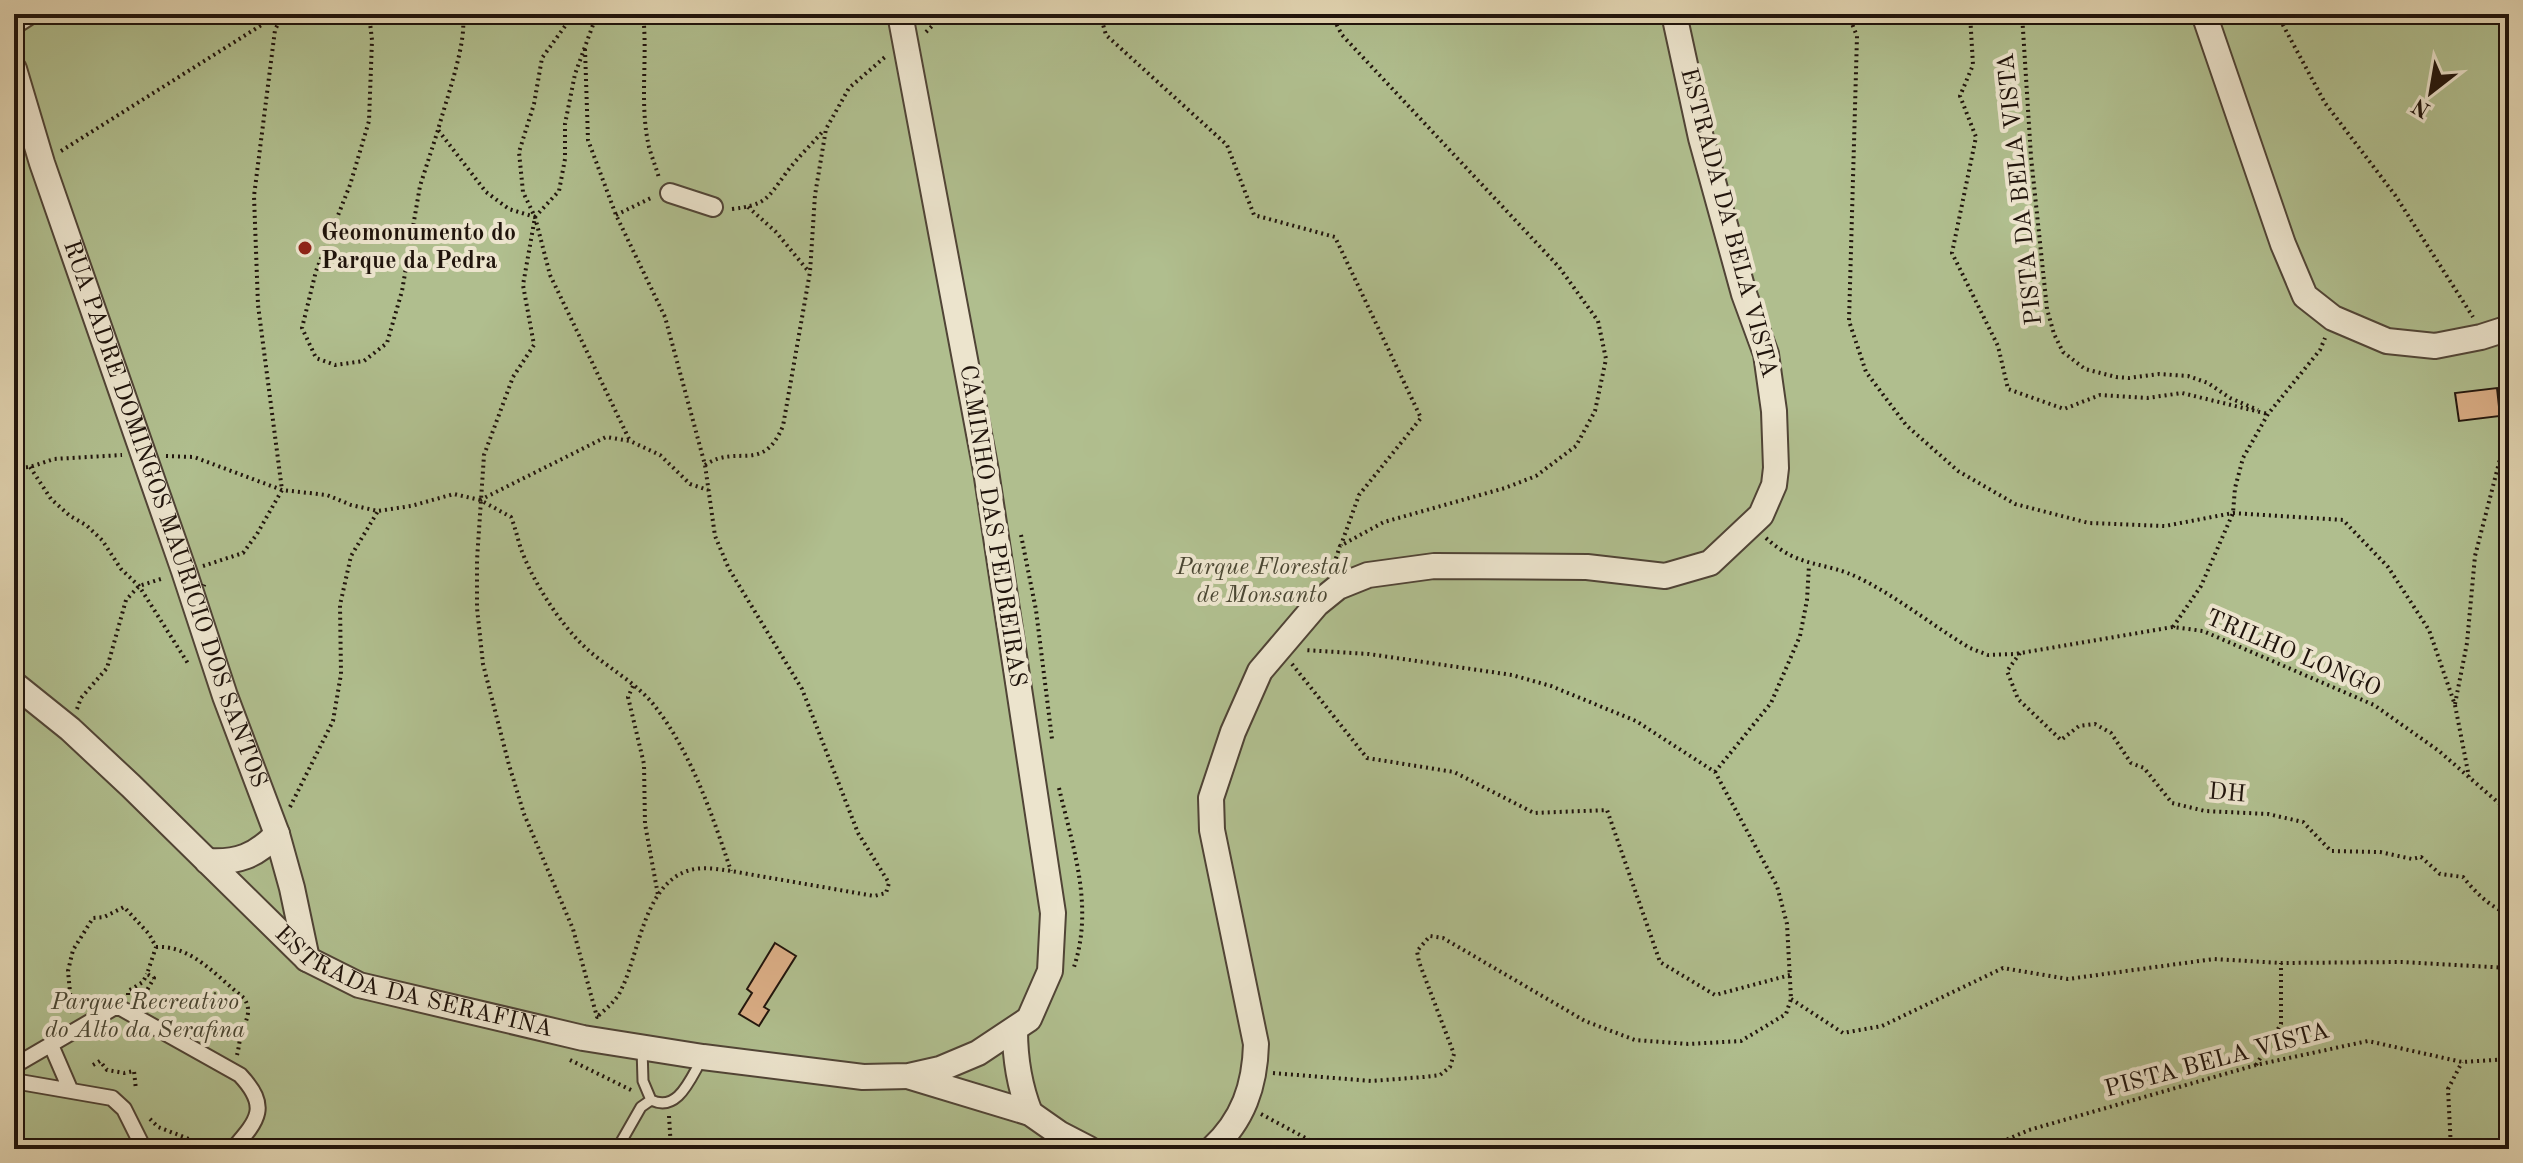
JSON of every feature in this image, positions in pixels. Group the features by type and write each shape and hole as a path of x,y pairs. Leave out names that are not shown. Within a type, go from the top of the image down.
{"street":[{"path":"14,25 31,14"},
{"name":"CAMINHO DAS PEDREIRAS","path":"900,14 986,471 1053,913 1050,971 1029,1019 978,1053 940,1069 909,1076"},
{"name":"ESTRADA DA BELA VISTA","path":"1212,1149 1237,1121 1245,1105 1255,1072 1256,1044 1212,830 1211,798 1233,732 1260,671 1279,648 1327,594 1368,575 1411,568 1468,565 1587,567 1665,576 1710,563 1754,524 1768,502 1776,468 1766,354 1744,294 1701,138 1674,14"},
{"path":"2204,14 2288,257 2305,296 2333,318 2387,341 2435,346 2509,328"},
{"name":"RUA PADRE DOMINGOS MAURÍCIO DOS SANTOS","path":"14,69 42,163 225,696 277,834 307,959"},
{"path":"666,192 722,208"},
{"name":"ESTRADA DA SERAFINA","path":"14,684 70,729 307,959 372,989 583,1038 642,1048 863,1077 909,1076"},
{"path":"207,861 227,862 246,858 263,848 277,834"},
{"path":"14,1066 117,1006 240,1075 256,1092 258,1106 252,1125 233,1149"},
{"path":"1015,1030 1020,1088 1030,1113"},
{"path":"51,1045 70,1089"},
{"path":"909,1076 1030,1113 1089,1149"},
{"path":"14,1081 112,1098 124,1109 144,1149"}],"lane":[{"path":"642,1048 643,1081 651,1100 661,1105 670,1103 682,1092 703,1057"},
{"path":"617,1149 641,1107 651,1100"}],"path":[{"path":"42,163 281,14"},
{"path":"184,571 243,553 282,490 258,305 254,196 275,30 281,14"},
{"path":"369,14 372,40 369,121 350,185 316,271 302,328 316,358 335,365 364,361 387,343 402,291 420,186 460,52 464,22 462,14"},
{"path":"578,14 568,22 542,58 534,104 519,152 523,192 535,217 550,275 630,441"},
{"path":"597,14 570,99 559,191 535,217 523,285 534,345 513,377 484,455 477,608 483,664 497,723 524,814 573,929 597,1017"},
{"path":"616,215 666,192 649,146 644,95 643,14"},
{"path":"1100,14 1106,35 1227,145 1254,215 1335,237 1421,418 1359,495 1336,553 1332,572"},
{"path":"1331,14 1342,35 1559,267 1598,321 1606,359 1595,411 1576,446 1536,476 1505,488 1384,522 1340,546"},
{"path":"1848,14 1857,36 1849,321 1866,372 1906,425 1958,471 2015,504 2089,523 2165,526 2233,513 2343,520 2388,567 2429,630 2455,705 2469,777"},
{"path":"1970,14 1973,65 1960,96 1976,137 1952,253 1998,346 2008,389 2064,409 2100,395 2147,398 2182,393 2268,414"},
{"name":"PISTA DA BELA VISTA","path":"2022,14 2031,157 2047,309 2063,352 2085,369 2116,377 2139,378 2159,374 2188,376 2268,414"},
{"path":"2277,14 2325,103 2395,195 2475,321"},
{"path":"2489,14 2509,28"},
{"path":"583,1038 587,1023 614,1002 623,987 644,924 658,895 671,881 687,871 708,868 731,871 874,896 880,896 888,888 884,873 873,861 858,833 802,689 729,569 715,536 705,465 665,317 616,215 588,140 585,45"},
{"path":"705,465 727,456 751,456 767,451 776,442 783,426 810,272 815,195 826,129 836,107 858,79 885,57 907,47"},
{"path":"722,208 748,207 774,194 787,172 826,129"},
{"path":"438,130 486,192 509,209 535,217"},
{"path":"748,207 776,232 810,272"},
{"path":"1754,524 1778,549 1809,564 1859,578 1980,652 1996,655 2020,653 2173,627 2201,586 2233,513 2235,488 2243,458 2268,414 2320,350 2333,318"},
{"path":"2455,705 2467,643 2475,556 2509,424"},
{"path":"480,500 606,437 630,441 660,455 690,484 708,490"},
{"path":"14,468 30,467 54,459 104,454 194,457 282,490 327,495 378,511 454,494 480,500 511,517 520,548 538,584 561,618 585,647 657,708 709,804 731,871"},
{"path":"30,467 45,492 70,516 95,532 121,569 139,586 190,666"},
{"path":"277,834 333,721 341,674 340,605 351,556 378,511"},
{"path":"1715,772 1771,703 1800,636 1807,600 1809,564"},
{"path":"70,729 81,698 107,668 126,600 139,586"},
{"name":"TRILHO LONGO","path":"2173,627 2216,636 2374,705 2439,751 2509,812"},
{"path":"1271,1073 1371,1081 1440,1075 1450,1067 1454,1054 1417,951 1430,936 1443,938 1585,1021 1635,1040 1688,1044 1741,1041 1786,1014 1791,999 1787,924 1777,886 1715,772 1636,721 1538,682 1512,675 1369,654 1279,648"},
{"path":"1279,648 1367,758 1454,772 1534,813 1607,810 1660,962 1715,995 1790,975"},
{"name":"DH","path":"2020,653 2007,671 2018,699 2061,740 2079,726 2095,724 2111,733 2131,763 2144,768 2172,803 2205,811 2268,814 2303,822 2331,851 2380,852 2412,859 2421,857 2440,874 2463,877 2473,890 2509,914"},
{"path":"633,685 628,697 644,764 645,824 658,895"},
{"path":"68,1035 73,1011 68,971 73,950 93,918 104,917 124,907 149,934 156,947 143,982 128,991 129,1011"},
{"path":"156,947 181,949 248,1004 249,1015 235,1064 240,1075"},
{"path":"1791,999 1843,1033 1882,1026 2003,968 2068,979 2214,959 2281,963 2402,962 2509,968"},
{"path":"2256,1065 2281,1024 2281,963"},
{"path":"129,1011 154,978 147,974"},
{"name":"PISTA BELA VISTA","path":"1985,1149 2029,1130 2256,1065 2368,1041 2462,1062 2509,1059"},
{"path":"93,1065 100,1061 107,1070 134,1071 139,1100"},
{"path":"2451,1149 2448,1089 2462,1062"},
{"path":"577,1063 651,1100"},
{"path":"112,1098 136,1090"},
{"path":"1254,1109 1326,1149"},
{"path":"141,1110 158,1127 215,1149"},
{"path":"669,1124 671,1149"}],"green space":[{"name":"Parque Florestal de Monsanto","path":"14,14 2509,14 2509,1149 14,1149"}],"building":[{"path":"2497,388 2500,416 2459,421 2455,393"},
{"path":"775,943 796,956 764,1007 769,1010 759,1026 739,1014 752,993 747,989"}],"place":[{"name":"Geomonumento do Parque da Pedra","path":"305,248"}],"park label":[{"name":"Parque Recreativo do Alto da Serafina","path":"145,1017"}]}
